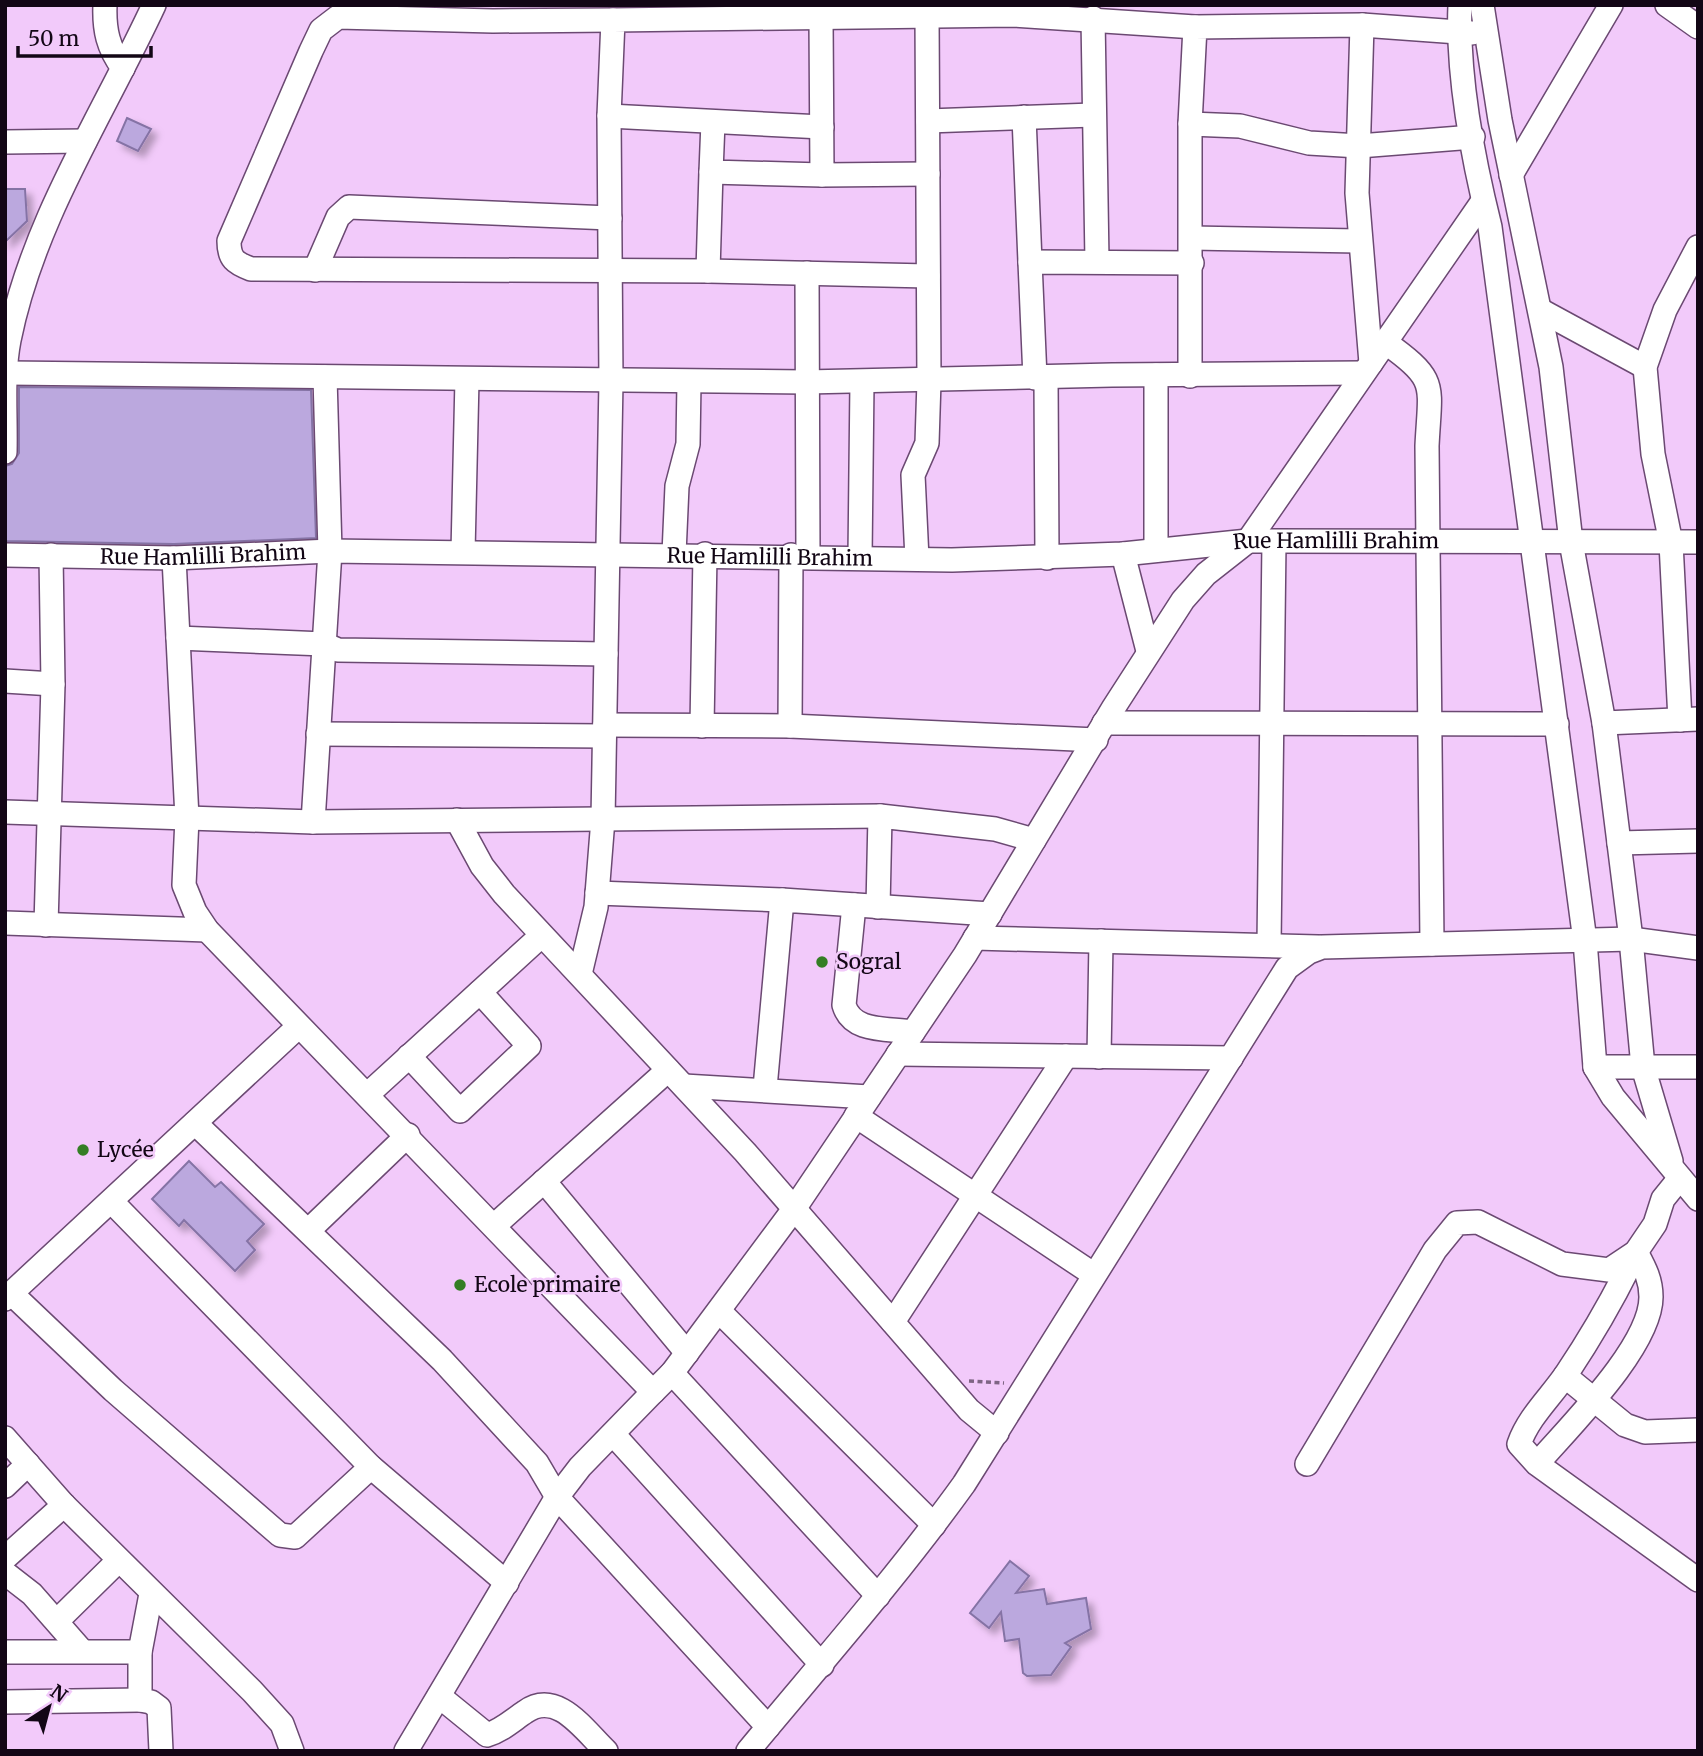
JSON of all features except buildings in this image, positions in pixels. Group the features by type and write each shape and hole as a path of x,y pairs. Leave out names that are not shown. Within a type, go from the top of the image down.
{"street":[{"path":"105,5 104,28 113,54 123,68"},
{"path":"5,452 7,342 33,256 85,141 154,5"},
{"path":"1460,5 1459,33 1472,137 1490,227 1585,941 1595,1067 1613,1097 1698,1199"},
{"path":"1482,5 1511,175 1551,367 1571,542 1604,723 1631,939 1643,1067 1677,1175 1663,1199 1655,1224 1636,1252 1611,1304 1565,1376 1525,1427 1518,1444 1537,1464 1698,1580"},
{"path":"1511,175 1611,5"},
{"path":"1667,5 1698,27"},
{"path":"928,276 708,271 251,269 235,264 229,254 229,241 311,51 330,22 338,17 493,21 821,18 927,15 960,10 1093,18 1134,13 1195,27 1219,16 1459,33 1486,32"},
{"path":"917,559 914,475 927,443 929,381 927,15"},
{"path":"821,18 822,175"},
{"path":"1093,18 1097,261"},
{"path":"580,974 597,893 603,819 611,380 609,116 613,20"},
{"path":"1362,25 1359,241 1367,368"},
{"path":"1190,376 1191,124 1195,27"},
{"path":"928,121 1093,115"},
{"path":"609,116 822,127"},
{"path":"1024,117 1030,262 1041,378 1046,558"},
{"path":"708,271 713,122"},
{"path":"1191,124 1240,126 1309,143 1359,146 1472,137"},
{"path":"5,142 85,141"},
{"path":"711,172 928,174"},
{"path":"406,1751 557,1497 580,1467 672,1373 794,1209 975,938 1148,651 1206,574 1248,541 1483,201"},
{"path":"315,270 338,217 349,207 610,218"},
{"path":"1490,227 1520,217"},
{"path":"1192,238 1359,241"},
{"path":"1604,723 1689,720 1671,542 1653,454 1645,367 1665,310 1698,247"},
{"path":"1030,262 1192,262"},
{"path":"790,726 806,382 807,273"},
{"path":"1540,310 1645,367"},
{"path":"1385,342 1422,370 1430,388 1428,543 1432,944"},
{"path":"8,373 862,382 1190,376 1367,368"},
{"path":"1156,375 1156,550"},
{"path":"313,822 330,551 325,377"},
{"path":"463,552 467,379"},
{"path":"674,554 677,486 688,444 689,382"},
{"path":"860,557 862,382"},
{"name":"Rue Hamlilli Brahim","path":"5,555 174,558 330,551 705,554 917,559 1046,558 1123,554 1248,541 1698,542"},
{"path":"1269,946 1274,542"},
{"path":"702,726 705,554"},
{"path":"1123,554 1138,602 1148,651"},
{"path":"46,925 53,684 51,555"},
{"path":"174,558 187,818 184,885 195,912 207,930 495,1225 653,1392"},
{"path":"178,638 324,644 338,650 606,654"},
{"path":"5,681 53,684"},
{"path":"318,734 702,726 1100,732 1272,724 1557,724"},
{"path":"5,812 313,822 880,816 995,829 1034,840"},
{"path":"878,907 880,816"},
{"path":"457,820 482,866 541,936 676,1078 984,1425 997,1433"},
{"path":"1619,843 1698,841"},
{"path":"597,893 782,900 990,914"},
{"path":"765,1088 782,900"},
{"path":"854,905 844,1005 847,1016 855,1024 913,1032"},
{"path":"5,923 207,930"},
{"path":"368,1094 541,936"},
{"path":"975,938 1322,947 1631,939 1698,948"},
{"path":"1099,1057 1101,941"},
{"path":"748,1751 822,1665 934,1525 997,1433 1024,1384 1287,968 1309,951 1322,947"},
{"path":"409,1056 460,1111 529,1046 480,992"},
{"path":"299,1026 8,1296 280,1535 295,1537 371,1467"},
{"path":"898,1054 1231,1058"},
{"path":"893,1322 1066,1056"},
{"path":"1595,1067 1698,1067"},
{"path":"495,1225 544,1181 676,1078 869,1097"},
{"path":"856,1116 1093,1274"},
{"path":"195,1123 442,1360 537,1463 557,1497 768,1727"},
{"path":"309,1230 408,1135"},
{"path":"544,1181 687,1353"},
{"path":"112,1202 371,1467 507,1583"},
{"path":"1307,1464 1435,1250 1457,1223 1478,1222 1562,1264 1609,1270 1636,1252"},
{"path":"1537,1464 1594,1398 1642,1336 1651,1299 1649,1274 1636,1252"},
{"path":"719,1311 934,1525"},
{"path":"672,1373 878,1596"},
{"path":"1565,1376 1625,1425 1645,1432 1698,1430"},
{"path":"613,1434 822,1665"},
{"path":"5,1438 64,1505 282,1724 292,1751"},
{"path":"5,1486 28,1464"},
{"path":"5,1558 64,1505"},
{"path":"57,1621 118,1560"},
{"path":"5,1573 32,1594 82,1651"},
{"path":"140,1700 140,1652 151,1594"},
{"path":"5,1652 140,1652"},
{"path":"439,1696 487,1735 537,1705 551,1704 563,1710 606,1751"},
{"path":"5,1702 151,1702 159,1708 161,1751"}],"path":[{"path":"943,1380 1024,1384"}],"place":[{"name":"Sogral","path":"822,962"},
{"name":"Lycée","path":"83,1150"},
{"name":"Ecole primaire","path":"460,1285"}]}
